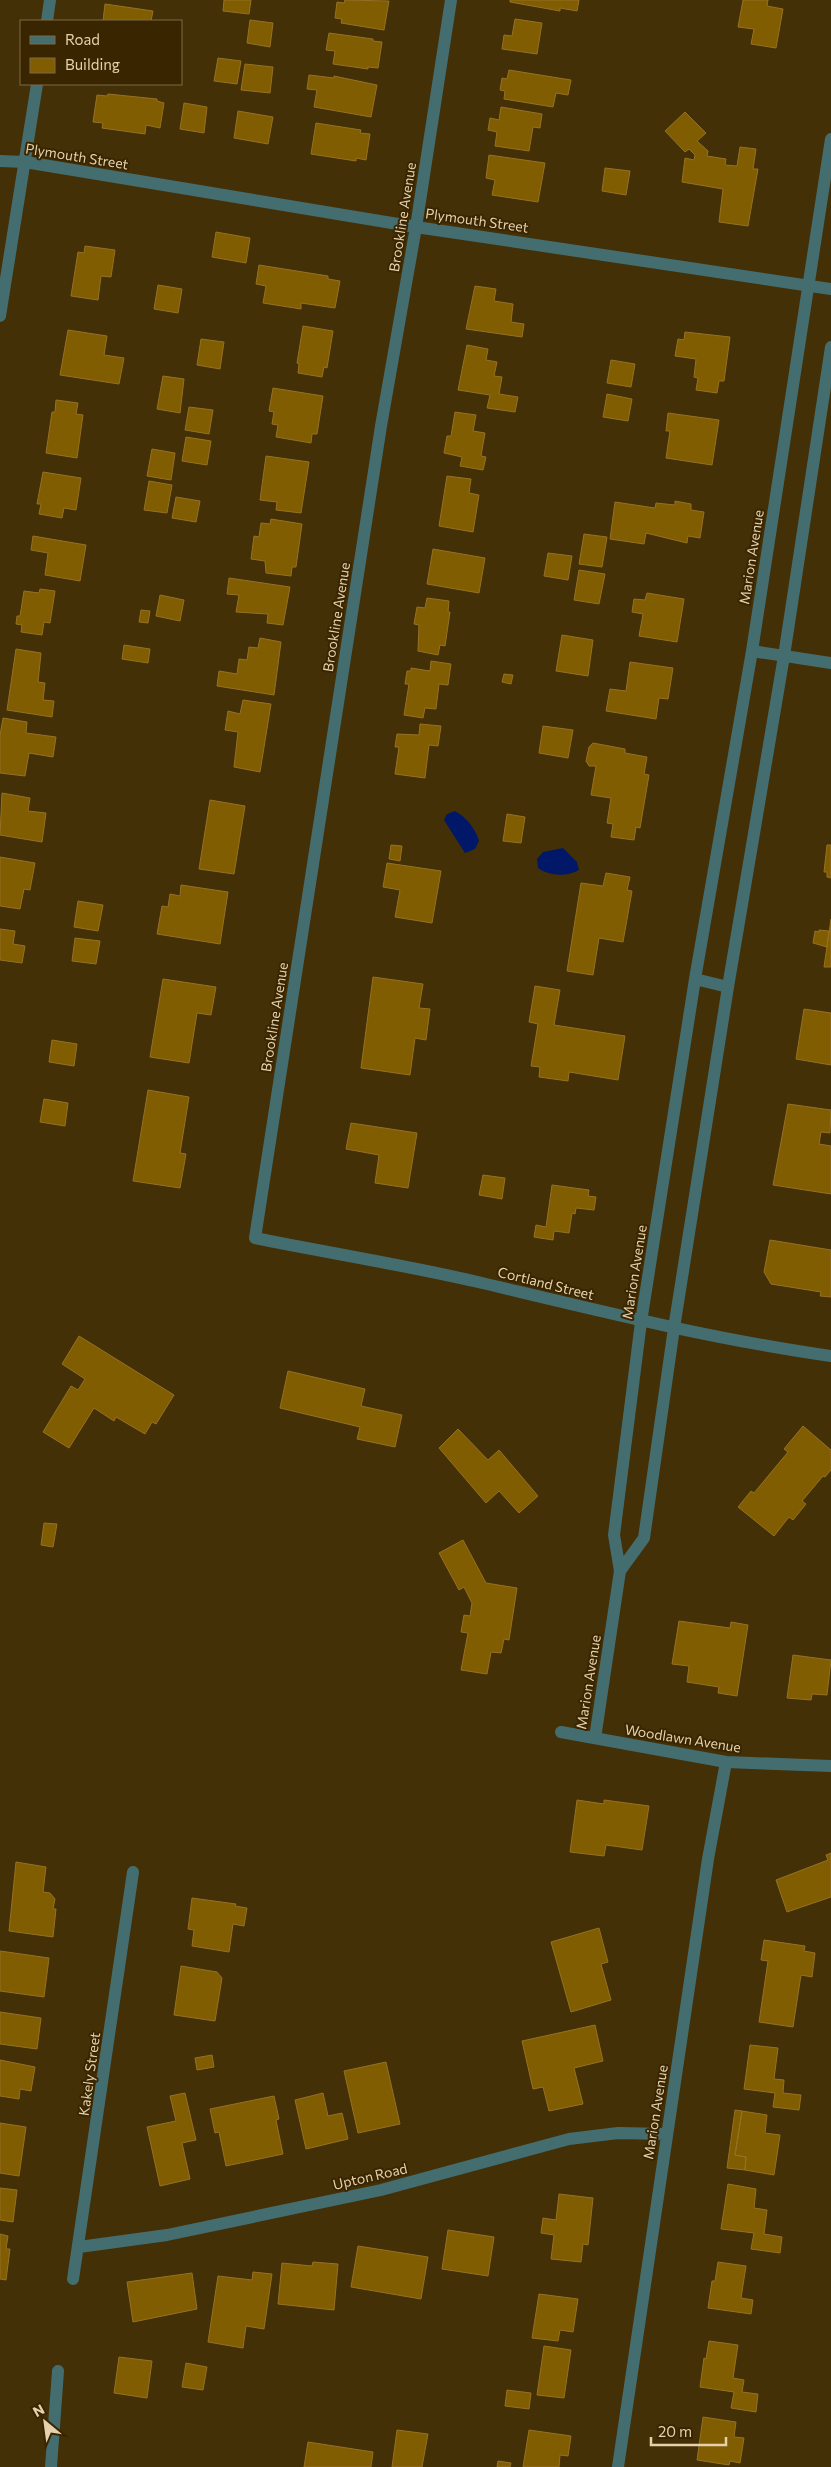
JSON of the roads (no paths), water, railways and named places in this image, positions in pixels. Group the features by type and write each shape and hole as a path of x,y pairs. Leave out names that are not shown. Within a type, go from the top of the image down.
{"street":[{"path":"47,20 50,0"},
{"name":"Brookline Avenue","path":"255,1238 379,436 416,227 451,0"},
{"path":"0,316 37,85"},
{"name":"Marion Avenue","path":"595,1738 620,1571 614,1535 641,1322 695,979 752,651 831,139"},
{"name":"Plymouth Street","path":"0,161 25,162 416,227 831,290"},
{"name":"Marion Avenue","path":"620,1571 644,1538 674,1328 728,987 784,656 831,347"},
{"path":"752,651 831,663"},
{"path":"695,979 728,987"},
{"name":"Cortland Street","path":"255,1238 476,1282 641,1322 758,1346 831,1356"},
{"name":"Woodlawn Avenue","path":"561,1732 726,1762 831,1766"},
{"name":"Marion Avenue","path":"618,2467 708,1858 726,1762"},
{"name":"Kakely Street","path":"74,2280 133,1872"},
{"name":"Upton Road","path":"79,2247 167,2235 381,2190 569,2139 618,2133 667,2134"},
{"path":"51,2467 58,2371"}]}
